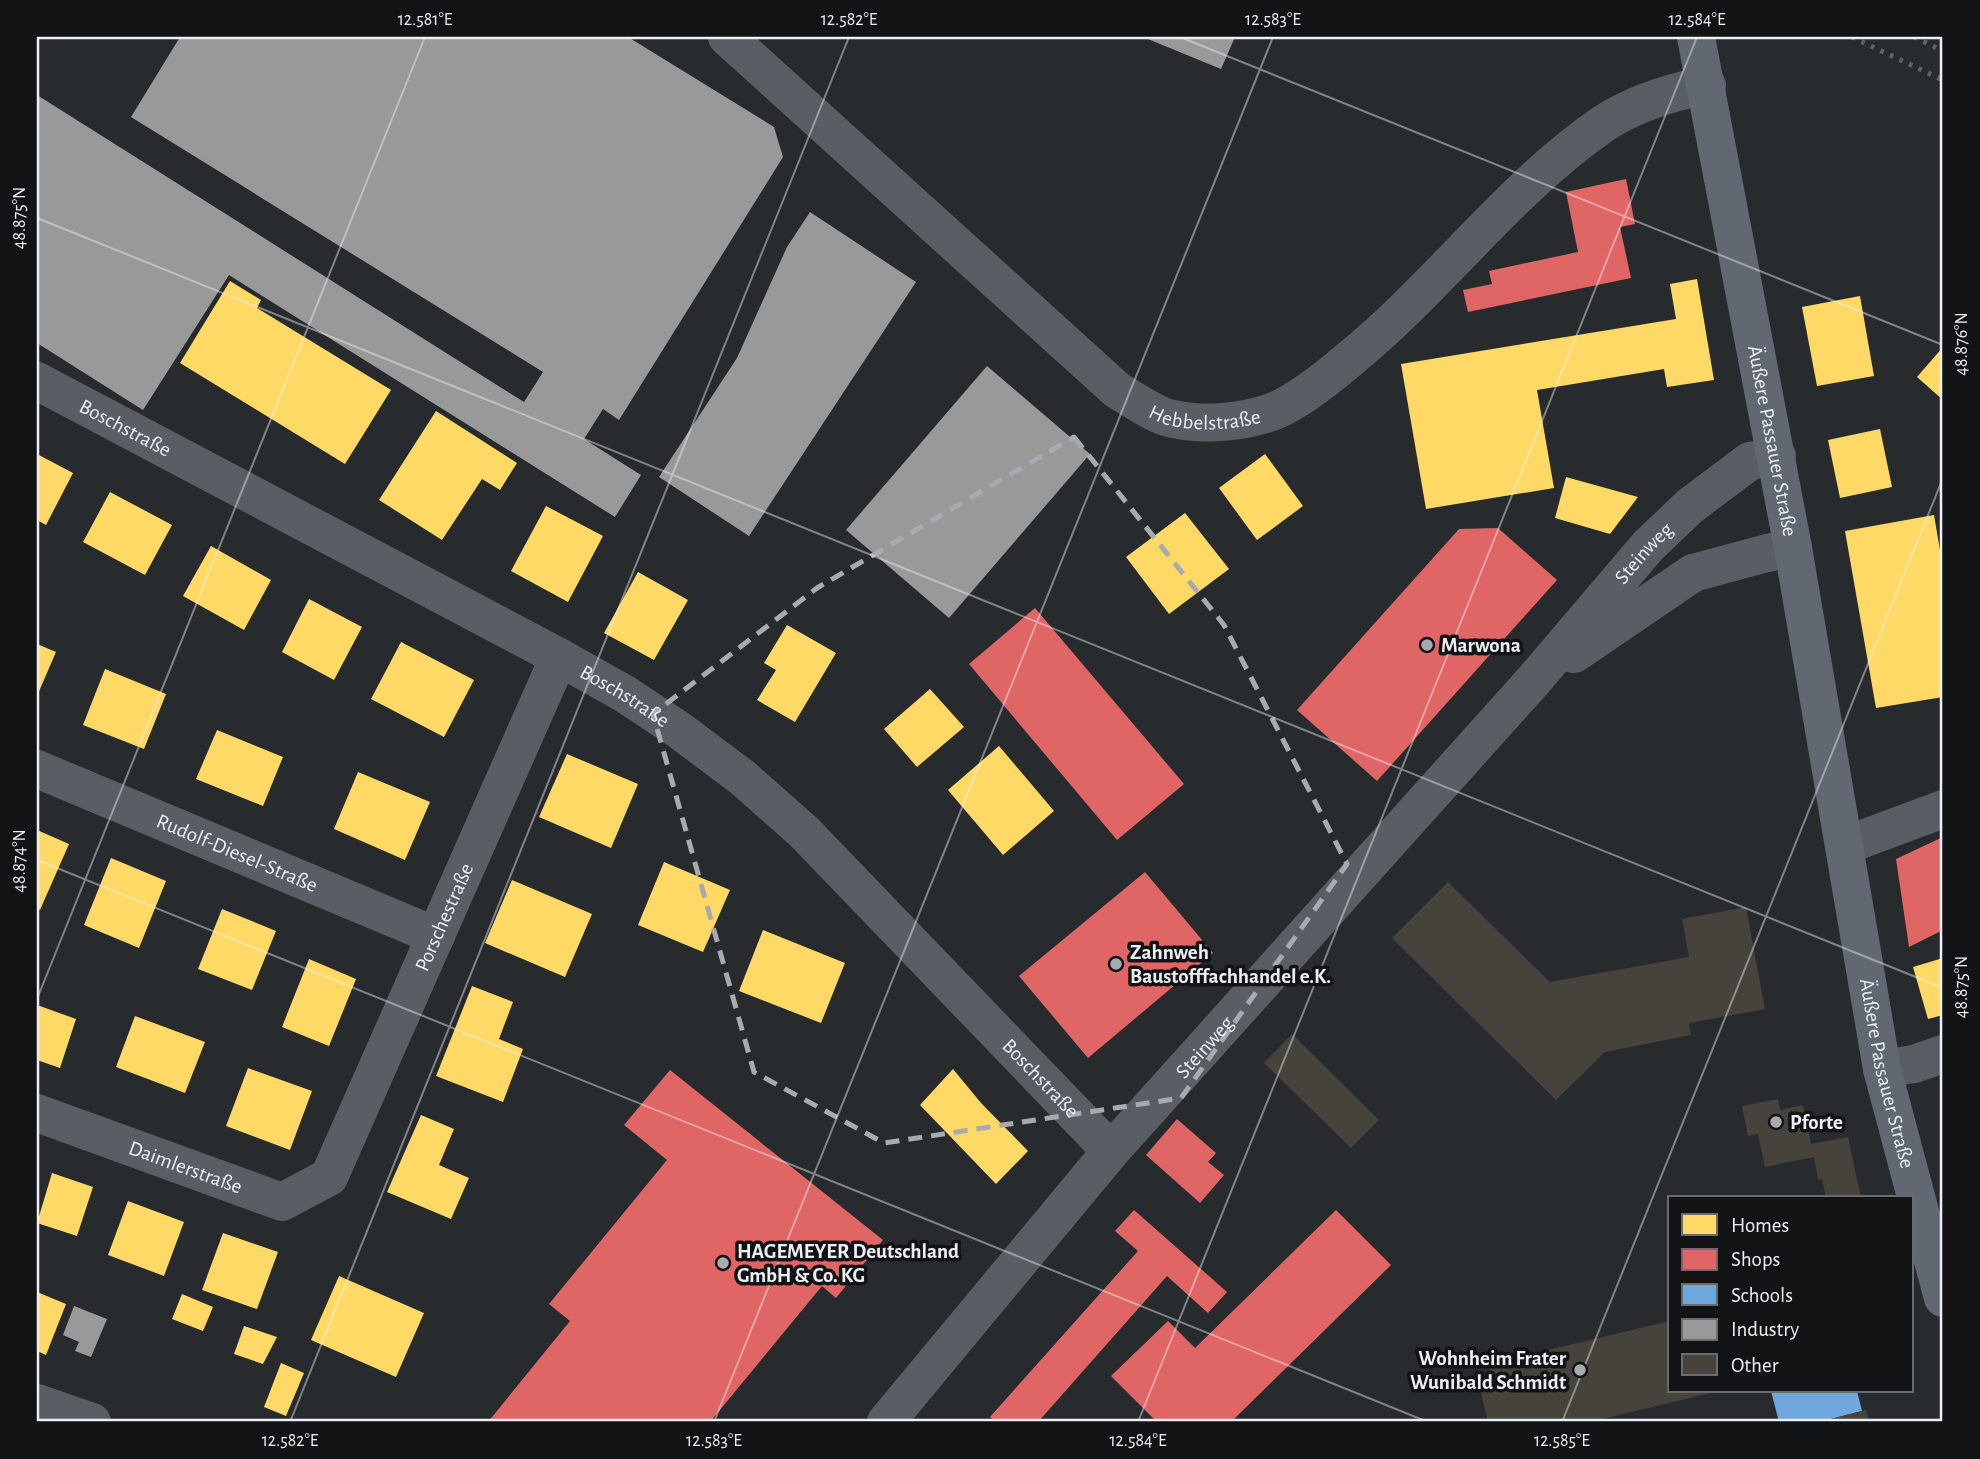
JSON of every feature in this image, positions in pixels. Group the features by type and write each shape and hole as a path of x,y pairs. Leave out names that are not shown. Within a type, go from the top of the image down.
{"main road":[{"name":"Äußere Passauer Straße","path":"1696,37 1777,456 1882,1069 1943,1298"}],"street":[{"name":"Hebbelstraße","path":"727,37 1117,390 1171,419 1220,423 1274,411 1323,382 1371,342 1552,164 1605,123 1635,108 1707,85"},
{"name":"Boschstraße","path":"37,381 559,657 625,694 679,730 754,787 813,842 1111,1152"},
{"name":"Steinweg","path":"886,1422 1111,1152 1534,680 1648,546 1690,506 1749,461 1777,456"},
{"name":"Steinweg","path":"1534,680 1693,573 1793,548"},
{"name":"Porschestraße","path":"328,1177 559,657"},
{"name":"Rudolf-Diesel-Straße","path":"37,769 436,936"},
{"path":"1844,846 1943,809"},
{"path":"1882,1069 1943,1054"},
{"name":"Daimlerstraße","path":"37,1113 282,1202 328,1177"},
{"path":"37,1403 92,1422"}],"highlighted area":[{"path":"1074,437 1224,625 1347,864 1181,1098 884,1143 754,1072 653,714 817,588"}],"building: Homes":[{"path":"1697,279 1714,380 1667,387 1664,369 1537,390 1554,488 1426,509 1401,364 1676,319 1670,284"},
{"path":"230,281 261,300 257,308 391,390 345,464 180,363"},
{"path":"1860,296 1874,376 1817,386 1802,307"},
{"path":"1943,347 1943,400 1917,377"},
{"path":"436,411 517,463 500,490 482,479 442,540 379,500"},
{"path":"1880,429 1892,487 1840,498 1828,440"},
{"path":"37,454 73,473 46,525 37,520"},
{"path":"1265,454 1303,506 1257,540 1219,488"},
{"path":"1566,477 1638,497 1610,534 1555,518"},
{"path":"110,492 172,525 145,575 83,542"},
{"path":"546,506 603,536 568,602 511,571"},
{"path":"1185,513 1229,569 1169,614 1126,557"},
{"path":"1934,515 1943,568 1943,697 1876,708 1845,531"},
{"path":"211,546 271,580 244,630 183,596"},
{"path":"638,572 688,600 654,660 604,633"},
{"path":"309,599 362,627 334,680 282,652"},
{"path":"787,625 836,653 795,722 757,700 776,670 764,663"},
{"path":"401,642 474,680 444,737 371,699"},
{"path":"37,644 56,652 37,696"},
{"path":"105,669 166,694 144,749 83,725"},
{"path":"930,689 964,727 917,767 884,729"},
{"path":"217,730 283,757 263,806 196,779"},
{"path":"999,746 1054,811 1003,855 948,790"},
{"path":"567,754 638,784 611,848 539,817"},
{"path":"358,772 430,802 405,860 334,829"},
{"path":"37,830 69,844 40,910 37,908"},
{"path":"111,858 166,881 139,948 84,925"},
{"path":"664,862 730,890 703,952 638,925"},
{"path":"512,880 592,914 565,977 485,943"},
{"path":"222,909 276,931 252,990 198,969"},
{"path":"763,930 845,963 821,1023 739,991"},
{"path":"1943,958 1943,1015 1928,1019 1913,967"},
{"path":"309,959 356,979 329,1046 282,1027"},
{"path":"472,986 513,1002 499,1039 523,1049 503,1102 436,1076"},
{"path":"37,1005 76,1019 60,1068 37,1060"},
{"path":"135,1016 205,1042 185,1093 116,1067"},
{"path":"248,1068 312,1091 290,1150 226,1126"},
{"path":"953,1069 981,1103 1028,1151 996,1184 920,1105"},
{"path":"421,1115 454,1129 439,1165 469,1178 451,1219 387,1192"},
{"path":"52,1173 93,1187 77,1236 37,1223"},
{"path":"128,1201 184,1222 164,1276 108,1255"},
{"path":"223,1233 278,1252 257,1309 202,1290"},
{"path":"339,1276 424,1313 396,1377 311,1340"},
{"path":"37,1292 66,1304 46,1355 37,1351"},
{"path":"182,1294 213,1307 203,1331 172,1319"},
{"path":"244,1326 277,1337 263,1364 234,1354"},
{"path":"281,1363 304,1373 286,1416 264,1407"}],"building: Shops":[{"path":"1626,179 1635,224 1620,227 1631,278 1468,312 1463,290 1492,284 1489,271 1578,252 1566,192"},
{"name":"Marwona","path":"1498,528 1557,580 1377,781 1297,710 1459,529"},
{"path":"1035,608 1184,784 1117,840 969,664"},
{"path":"1943,837 1943,930 1909,947 1896,859"},
{"name":"Zahnweh Baustofffachhandel e.K.","path":"1145,872 1213,953 1088,1058 1019,976"},
{"name":"HAGEMEYER Deutschland GmbH & Co. KG","path":"670,1070 883,1240 836,1298 822,1286 710,1422 488,1422 570,1321 549,1304 667,1160 624,1125"},
{"path":"1177,1119 1216,1153 1208,1162 1224,1175 1200,1203 1146,1155"},
{"path":"1134,1210 1227,1292 1208,1313 1167,1276 1038,1422 996,1422 990,1417 1138,1251 1115,1231"},
{"path":"1336,1210 1391,1265 1231,1422 1157,1422 1111,1376 1168,1321 1195,1348"}],"building: Schools":[{"path":"1771,1392 1857,1392 1862,1411 1819,1422 1779,1422"}],"building: Industry":[{"path":"180,37 628,37 774,127 783,157 619,420 603,409 584,439 641,475 615,517 229,275 143,410 37,343 37,95 524,402 543,372 131,117"},
{"path":"1143,37 1235,37 1221,69"},
{"path":"810,212 916,282 749,536 659,477 737,358 787,247"},
{"path":"987,366 1090,454 949,618 846,530"},
{"path":"74,1306 107,1319 91,1357 75,1351 79,1342 63,1335"}],"building: Other":[{"path":"1448,882 1550,982 1689,957 1682,919 1746,907 1765,1009 1689,1023 1691,1035 1605,1052 1556,1100 1392,938"},
{"path":"1292,1034 1379,1120 1351,1148 1264,1063"},
{"name":"Pforte","path":"1778,1099 1780,1110 1803,1105 1811,1144 1848,1137 1861,1196 1826,1196 1822,1179 1818,1180 1814,1157 1765,1167 1758,1134 1748,1136 1742,1106"},
{"name":"Wohnheim Frater Wunibald Schmidt","path":"1668,1321 1668,1392 1715,1392 1590,1422 1488,1422 1480,1389 1493,1363"},
{"path":"1866,1410 1870,1422 1823,1422 1823,1421"}],"railway":[{"path":"1852,37 1943,80"},
{"path":"1914,37 1943,51"}],"place":[{"name":"Marwona","path":"1427,645"},
{"name":"Zahnweh Baustofffachhandel e.K.","path":"1116,964"},
{"name":"Pforte","path":"1776,1122"},
{"name":"HAGEMEYER Deutschland GmbH & Co. KG","path":"723,1263"},
{"name":"Wohnheim Frater Wunibald Schmidt","path":"1580,1370"}]}
